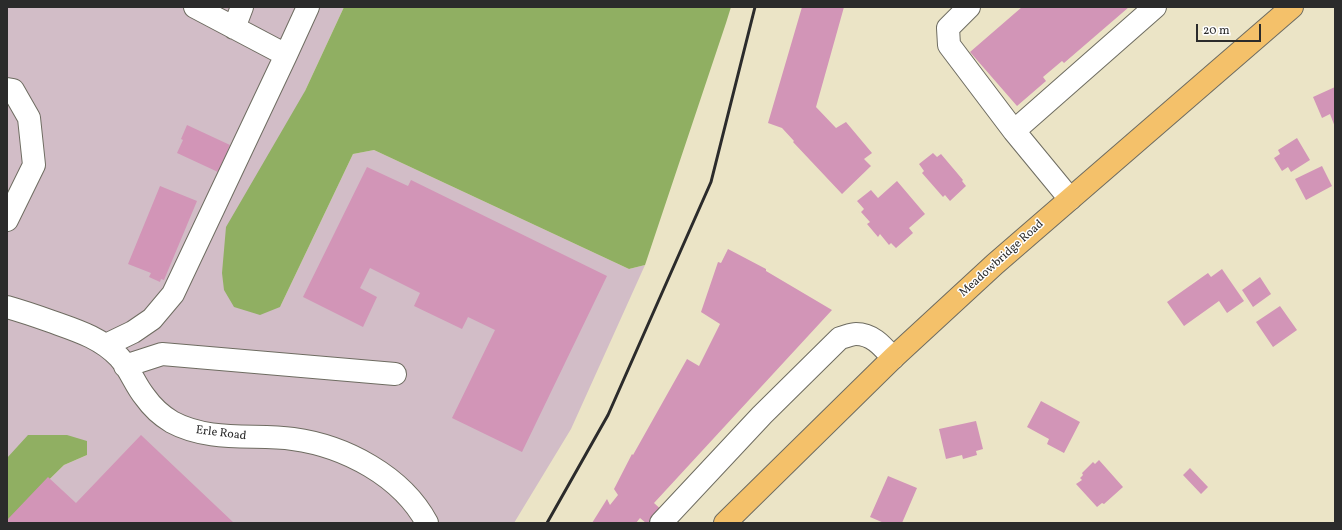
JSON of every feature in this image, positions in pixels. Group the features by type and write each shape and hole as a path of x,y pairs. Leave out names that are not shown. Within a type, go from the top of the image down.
{"main road":[{"name":"Meadowbridge Road","path":"725,523 893,358 995,264 1292,7"}],"street":[{"path":"195,7 286,56"},
{"path":"234,28 242,7"},
{"path":"106,345 133,332 152,319 173,294 308,7"},
{"path":"969,7 948,28 949,45 1014,131 1070,199"},
{"path":"1014,131 1155,7"},
{"path":"7,89 13,90 29,118 34,165 7,220"},
{"name":"Erle Road","path":"7,307 85,333 106,345 120,358 145,397 157,410 171,421 191,431 234,437 294,440 326,447 351,456 382,473 404,492 422,514 427,523"},
{"path":"661,523 762,415 840,338 855,334 869,337 878,342 893,358"},
{"path":"125,366 162,354 395,374"}],"shaded area":[{"path":"7,7 344,7 305,91 280,307 353,154 374,150 629,269 645,265 571,429 514,523 7,523 7,521 64,465 87,455 7,458"}],"green space":[{"path":"344,7 731,7 645,265 629,269 374,150 353,154 280,307 260,315 234,307 224,290 222,273 226,227 305,91"},
{"path":"28,435 67,435 87,441 87,455 64,465 7,521 7,458"}],"building":[{"path":"802,7 844,7 816,107 836,128 846,122 872,153 864,159 871,166 842,194 793,142 794,141 782,128 768,123"},
{"path":"1022,7 1129,7 1064,63 1062,61 1043,77 1046,81 1017,106 970,52"},
{"path":"1335,87 1335,127 1330,114 1322,118 1313,97"},
{"path":"187,125 230,145 218,172 177,153 183,140 181,139"},
{"path":"1297,138 1310,160 1291,172 1288,167 1282,171 1274,158 1280,154 1278,150"},
{"path":"933,153 937,157 941,154 963,180 962,181 966,186 950,201 945,195 943,197 922,173 924,171 919,164"},
{"path":"1322,166 1332,186 1306,200 1295,179"},
{"path":"367,167 408,186 411,180 607,276 522,452 452,418 495,330 468,317 462,329 414,306 420,293 370,268 360,288 377,297 363,327 303,297"},
{"path":"897,181 925,214 909,228 913,233 896,248 891,243 889,245 880,234 878,237 867,224 870,222 861,212 864,209 857,201 871,190 878,198"},
{"path":"160,186 197,201 164,280 161,279 160,282 149,277 151,273 128,264"},
{"path":"728,249 766,269 766,271 832,310 654,503 665,513 656,523 646,523 640,518 636,523 592,523 607,499 610,505 618,495 614,489 632,454 633,455 687,359 699,366 720,324 701,312 718,262 721,263"},
{"path":"1222,269 1244,301 1227,313 1219,301 1184,326 1167,302 1208,273 1211,277"},
{"path":"1260,277 1271,294 1253,307 1242,290"},
{"path":"1280,306 1297,330 1273,347 1256,322"},
{"path":"1041,401 1080,422 1064,453 1047,444 1049,439 1027,427"},
{"path":"976,421 983,449 976,451 977,455 963,459 962,455 946,459 939,429"},
{"path":"141,435 234,523 7,523 7,520 48,477 76,503"},
{"path":"1099,460 1123,487 1104,504 1102,503 1097,507 1076,484 1082,480 1080,478 1083,475 1082,473 1093,462 1095,464"},
{"path":"1190,468 1208,487 1201,494 1183,475"},
{"path":"888,476 917,488 902,523 884,523 870,517"}],"railway":[{"path":"547,523 608,415 711,182 755,7"}]}
